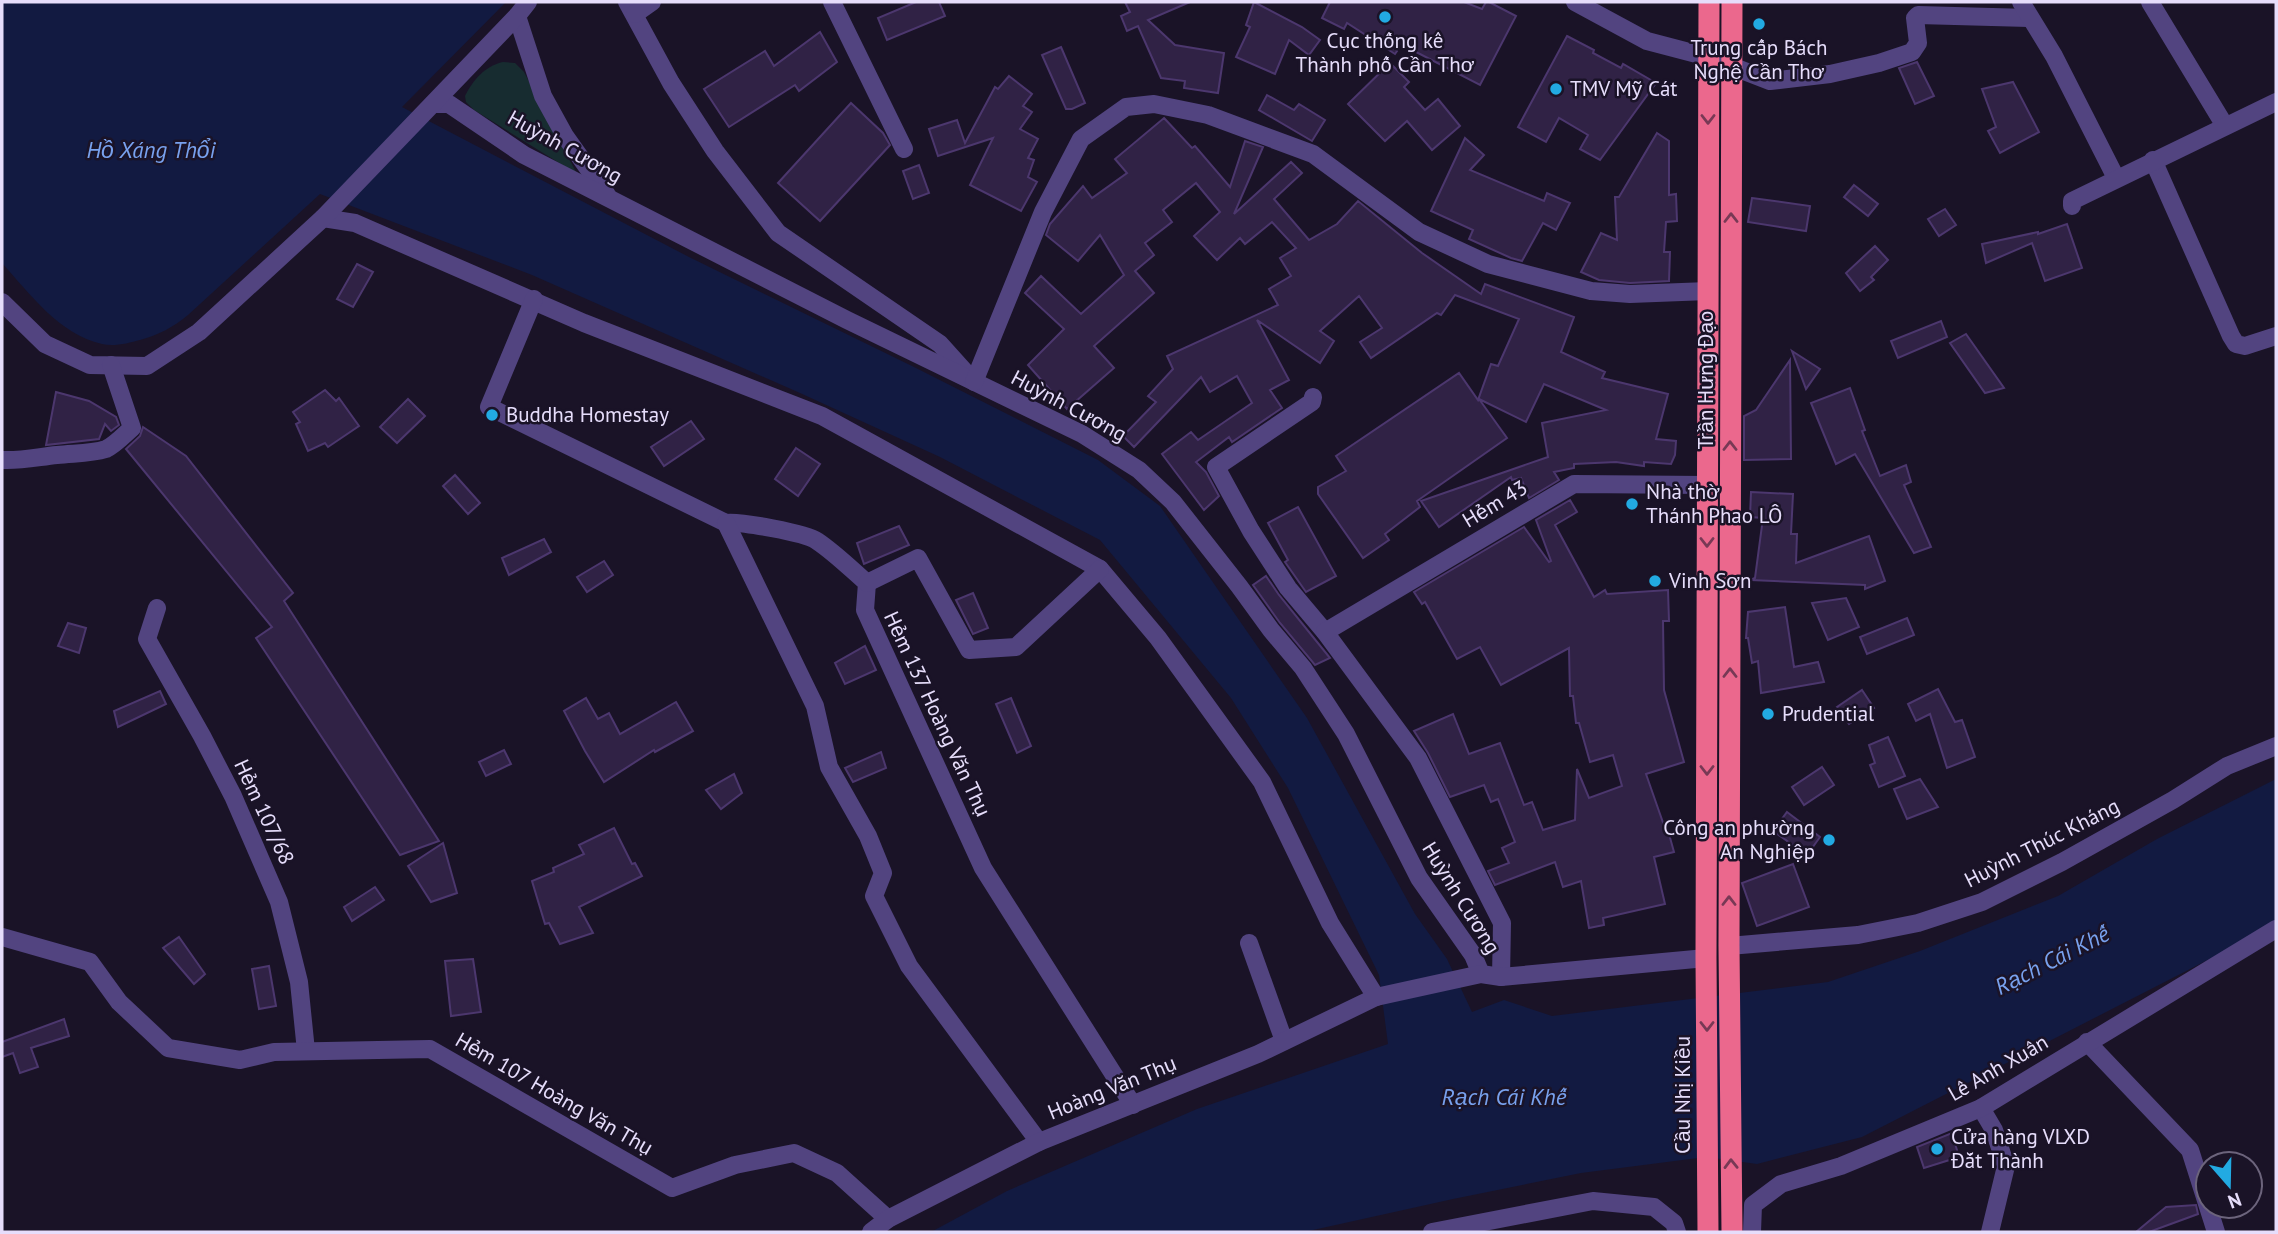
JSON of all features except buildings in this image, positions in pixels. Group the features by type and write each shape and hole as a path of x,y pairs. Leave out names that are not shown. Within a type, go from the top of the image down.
{"highway":[{"name":"Trần Hưng Đạo","path":"1706,958 1709,2"},
{"name":"Trần Hưng Đạo","path":"1732,2 1729,946 1732,1232"},
{"name":"Cầu Nhị Kiều","path":"1706,958 1708,1232"}],"street":[{"path":"652,2 631,8 671,83 708,140 778,233 940,344 974,382 1042,212 1081,139 1126,107 1154,104 1208,115 1313,154 1419,232 1488,264 1591,291 1630,294 1708,291"},
{"path":"832,2 904,149"},
{"path":"1575,2 1647,41 1708,57 1770,81 1809,77 1879,63 1912,52 1918,43 1915,18 1919,15 2025,10 2054,56 2116,178"},
{"path":"2150,2 2225,126"},
{"path":"2,302 45,344 90,365 146,366 199,332 328,212 523,9"},
{"path":"523,9 543,96 565,136 609,198"},
{"path":"2072,206 2072,201 2116,178 2276,102"},
{"name":"Huỳnh Cương","path":"430,108 449,104 524,155 738,265 1082,434 1139,470 1173,502 1303,668 1346,734 1419,878 1473,955 1481,974"},
{"path":"2153,160 2236,344 2245,346 2276,336"},
{"path":"328,212 534,299 584,323 822,416 1100,569 1158,638 1262,782 1330,923 1376,997"},
{"path":"534,299 489,407 726,523 761,527 815,539 867,583 918,558 970,650 1016,647 1100,569"},
{"path":"2,460 21,461 109,448 132,428 111,365"},
{"path":"1313,397 1312,402 1216,467 1251,531 1288,587 1325,632 1418,758 1502,923 1501,977"},
{"name":"Hẻm 43","path":"1325,632 1574,484 1707,485"},
{"path":"726,523 815,706 829,767 869,836 883,873 874,896 909,965 1040,1142"},
{"name":"Hẻm 137 Hoàng Văn Thụ","path":"867,583 865,610 983,868 1133,1105"},
{"name":"Hẻm 107/68","path":"157,608 147,639 233,796 279,902 299,982 306,1051"},
{"name":"Huỳnh Thúc Kháng","path":"1729,946 1858,935 1918,923 1982,902 2071,857 2173,800 2227,766 2276,746"},
{"name":"Lê Anh Xuân","path":"1752,1232 1753,1205 1781,1184 1842,1166 1980,1108 2087,1042 2274,935"},
{"name":"Hẻm 107 Hoàng Văn Thụ","path":"2,937 90,962 119,1002 168,1048 240,1060 274,1052 430,1049 672,1188 735,1165 794,1153 837,1173 888,1219"},
{"path":"1249,943 1284,1041"},
{"path":"1481,974 1501,977 1706,958"},
{"name":"Hoàng Văn Thụ","path":"871,1232 888,1219 1040,1142 1284,1041 1376,997 1481,974"},
{"path":"2087,1042 2190,1150 2216,1232"},
{"path":"1980,1108 1994,1130 2006,1166 1990,1232"},
{"path":"1432,1232 1593,1201 1654,1207 1674,1223 1677,1232"}],"green space":[{"path":"503,62 515,63 524,72 577,174 474,110 466,102 465,96 476,79 485,70"}],"water":[{"path":"2,2 506,2 402,107 689,257 1098,460 1160,506 1307,718 1415,914 1447,959 1472,1012 1504,1000 1552,1016 1828,982 1920,951 2058,896 2157,839 2276,779 2276,925 1862,1137 1757,1164 1706,1157 1581,1173 1304,1232 931,1232 1007,1191 1197,1109 1388,1044 1379,975 1288,788 1231,698 1100,540 940,457 800,393 532,275 320,194 188,315 171,327 147,338 116,345 102,344 72,331 46,311 2,263"}],"place":[{"name":"Cục thống kê Thành phố Cần Thơ","path":"1385,17"},
{"name":"Trung cấp Bách Nghệ Cần Thơ","path":"1759,24"},
{"name":"TMV Mỹ Cát","path":"1556,89"},
{"name":"Buddha Homestay","path":"492,415"},
{"name":"Nhà thờ Thánh Phao LÔ","path":"1632,504"},
{"name":"Vinh Sơn","path":"1655,581"},
{"name":"Prudential","path":"1768,714"},
{"name":"Công an phường An Nghiệp","path":"1829,840"},
{"name":"Cửa hàng VLXD Đắt Thành","path":"1937,1149"}],"water label":[{"name":"Hồ Xáng Thổi","path":"151,150"},
{"name":"Rạch Cái Khế","path":"2052,960"},
{"name":"Rạch Cái Khế","path":"1504,1097"}]}
